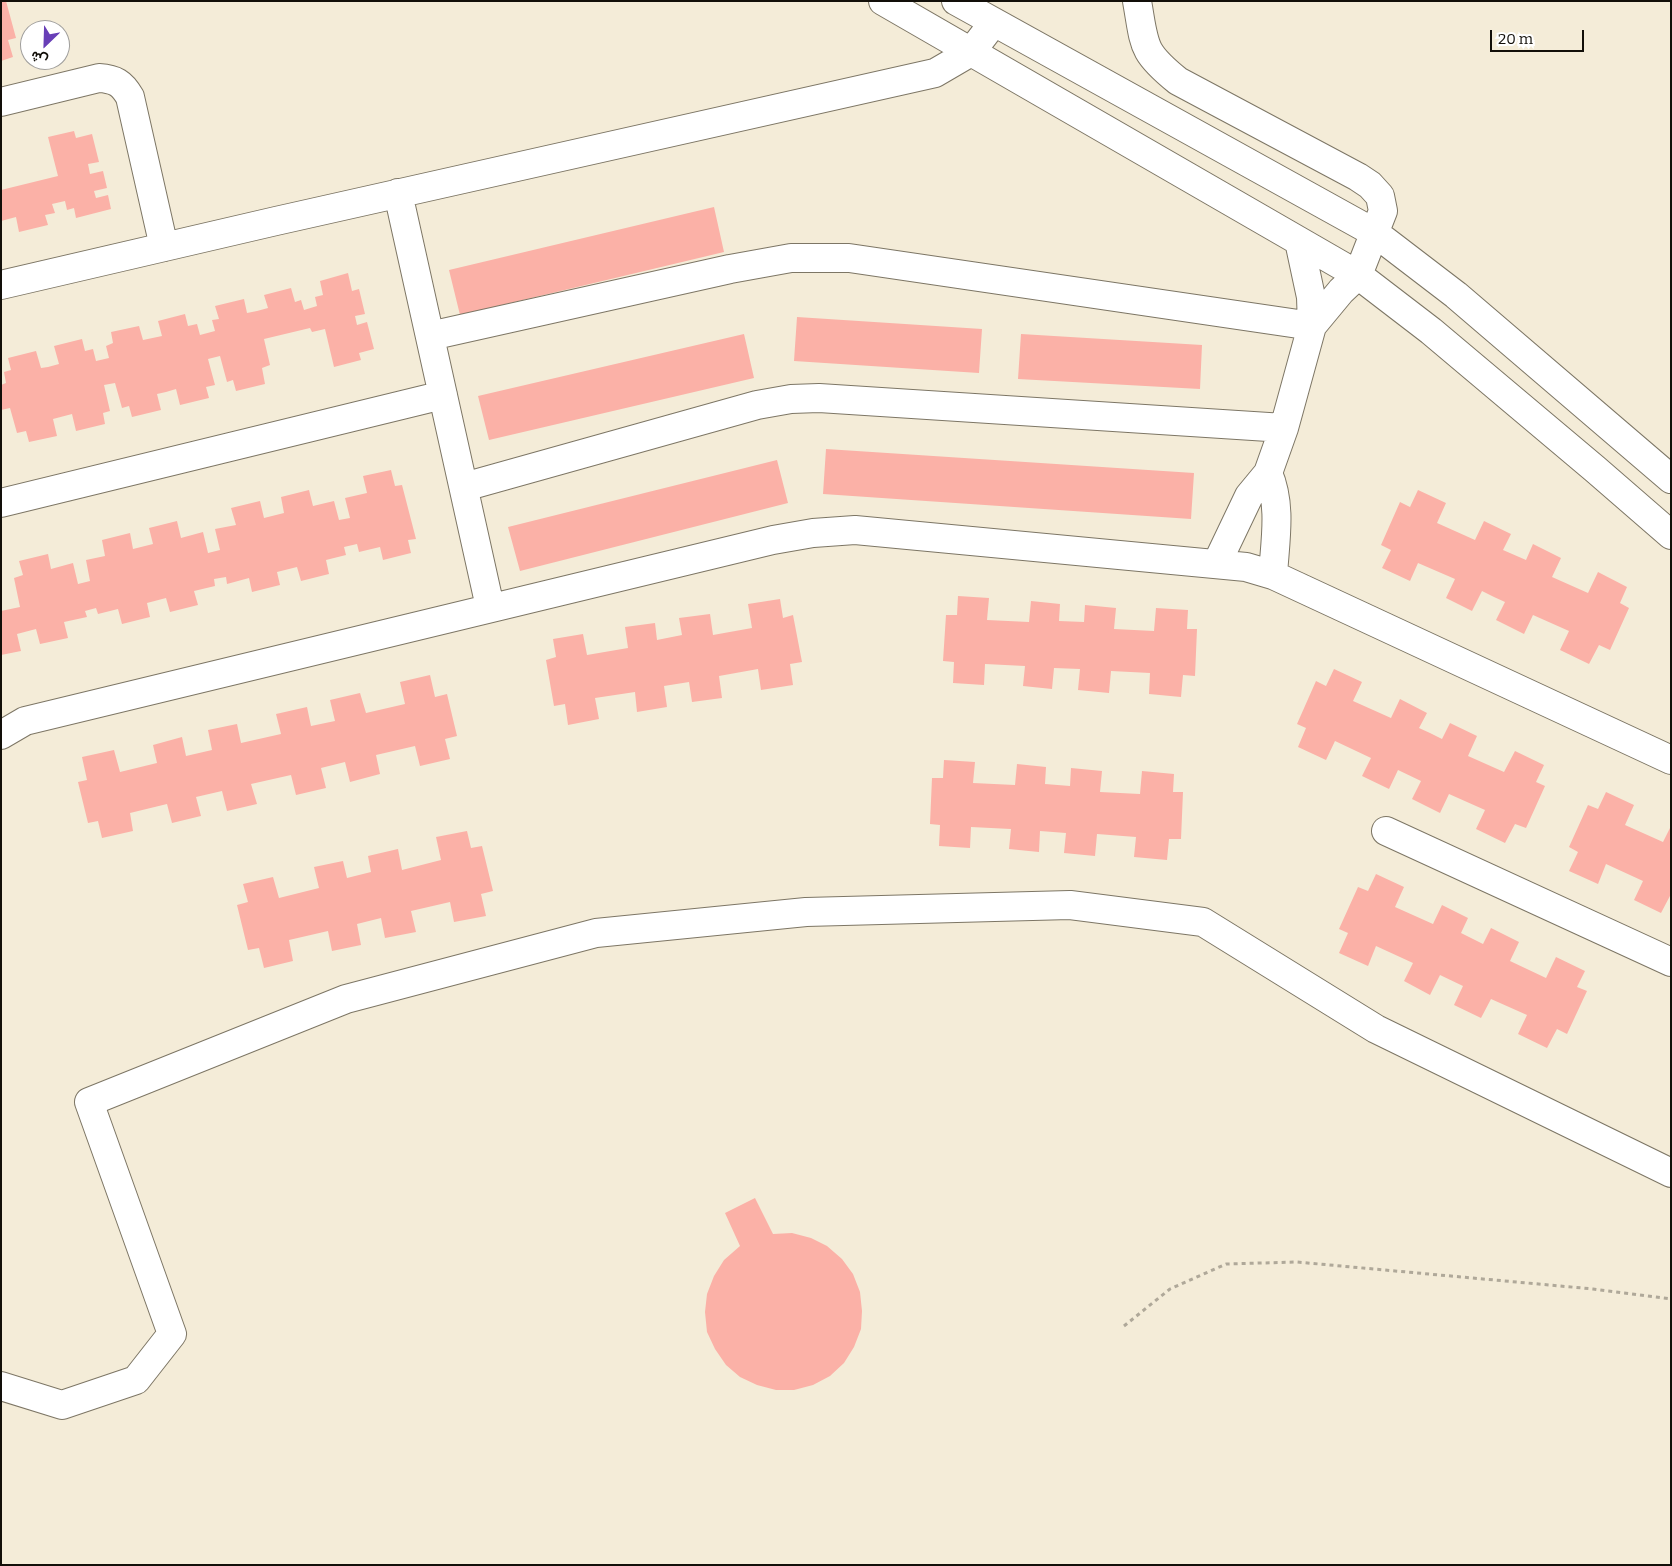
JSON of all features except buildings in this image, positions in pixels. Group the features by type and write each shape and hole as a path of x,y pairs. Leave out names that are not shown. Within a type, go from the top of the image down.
{"street":[{"path":"883,1 1358,275 1431,331 1671,535"},
{"path":"956,1 1375,233 1456,295 1671,478"},
{"path":"1137,1 1146,50 1156,64 1178,81 1370,185 1380,196 1383,211 1358,275 1336,296 1312,326"},
{"path":"1,285 935,73 971,52 994,22"},
{"path":"1,102 99,78 112,79 123,85 130,97 164,248"},
{"path":"398,194 490,607"},
{"path":"1218,563 1249,496 1268,473 1284,428 1312,326 1311,297 1299,241"},
{"path":"430,336 730,268 801,258 849,258 1312,326"},
{"path":"1,503 443,395"},
{"path":"464,487 757,405 791,399 819,398 1284,428"},
{"path":"1268,473 1275,487 1277,501 1273,575"},
{"path":"1,735 25,721 490,607 773,540 813,533 855,530 1246,567 1273,575 1671,760"},
{"path":"1386,831 1671,962"},
{"path":"1,1386 62,1405 136,1380 172,1334 89,1102 346,999 596,933 806,912 1070,905 1203,922 1376,1029 1671,1173"}],"path":[{"path":"1124,1326 1170,1289 1226,1264 1297,1262 1583,1288 1671,1299"}]}
